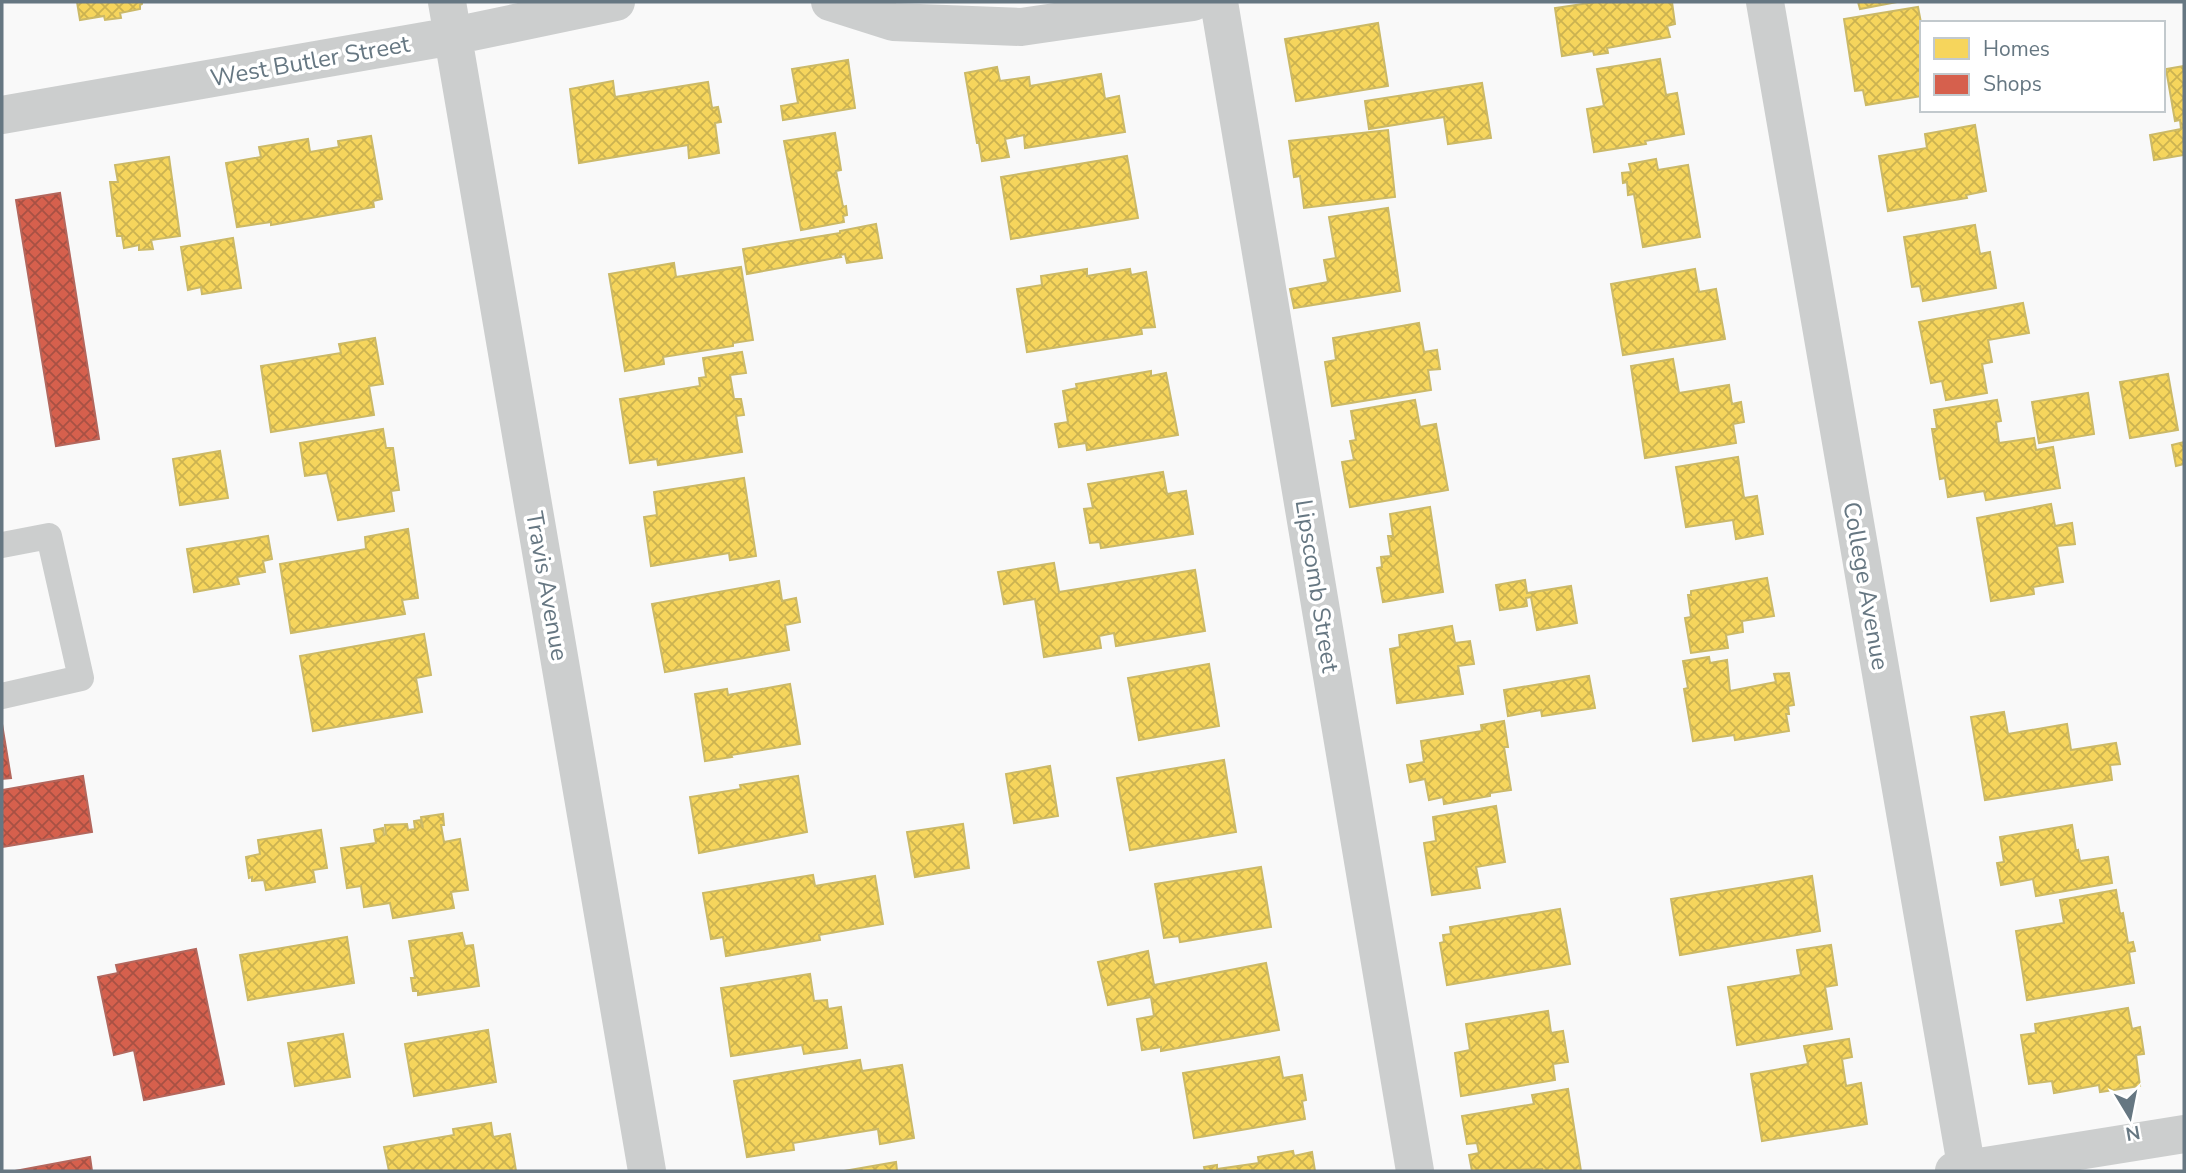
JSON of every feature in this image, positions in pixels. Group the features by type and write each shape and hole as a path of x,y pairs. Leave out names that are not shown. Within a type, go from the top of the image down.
{"street":[{"name":"West Butler Street","path":"2,115 450,19 617,2"},
{"path":"830,2 893,22 1021,27 1194,2"},
{"name":"Lipscomb Street","path":"1219,2 1415,1171"},
{"name":"College Avenue","path":"1765,2 1962,1171"},
{"name":"Travis Avenue","path":"450,19 647,1171"},
{"path":"1962,1171 2184,1134"}],"lane":[{"path":"2,545 50,536 81,678 2,696"}],"building: Homes":[{"path":"77,2 142,4 140,9 120,13 121,18 105,20 104,16 80,20"},
{"path":"1596,2 1672,2 1675,24 1667,26 1670,37 1607,48 1608,53 1594,55 1593,51 1562,56 1555,8"},
{"path":"1858,2 1897,2 1860,9"},
{"path":"1918,7 1921,21 1920,96 1866,105 1863,90 1855,91 1844,19"},
{"path":"1378,23 1388,86 1296,101 1285,39"},
{"path":"1660,59 1666,95 1677,93 1684,134 1645,141 1646,144 1594,152 1587,109 1604,106 1597,69"},
{"path":"848,60 855,108 783,120 781,106 798,103 792,69"},
{"path":"2184,66 2184,155 2154,160 2150,135 2181,129 2180,120 2175,121 2166,69"},
{"path":"997,67 1000,81 1029,77 1030,86 1101,74 1105,99 1119,96 1125,132 1025,148 1024,135 1005,139 1009,157 982,161 965,73"},
{"path":"613,81 615,97 708,82 712,108 718,107 721,122 715,123 719,153 689,158 688,145 579,163 570,89"},
{"path":"1482,83 1491,138 1448,144 1444,117 1369,129 1365,101"},
{"path":"1975,125 1986,191 1966,195 1967,198 1888,211 1879,156 1927,148 1925,134"},
{"path":"1388,130 1395,197 1304,208 1300,176 1294,177 1289,141"},
{"path":"835,133 841,170 836,171 847,215 843,216 844,222 801,230 784,141"},
{"path":"371,136 382,199 373,201 374,207 271,225 271,222 237,227 226,163 261,157 259,147 308,139 310,152 339,147 338,141"},
{"path":"1127,156 1138,218 1011,239 1001,177"},
{"path":"169,157 180,236 151,240 153,249 139,250 139,245 124,248 122,236 117,236 110,182 118,182 115,165"},
{"path":"1656,159 1658,170 1688,165 1700,237 1643,247 1634,194 1628,195 1627,182 1623,183 1622,173 1631,172 1629,164"},
{"path":"1388,208 1400,291 1294,308 1290,289 1328,282 1324,260 1336,258 1329,217"},
{"path":"876,224 882,258 847,263 845,254 840,255 841,257 747,274 743,249 840,233"},
{"path":"1975,225 1980,254 1990,252 1996,288 1923,301 1920,286 1912,287 1904,237"},
{"path":"233,238 241,288 202,294 201,287 188,290 181,247"},
{"path":"674,263 676,277 741,267 753,340 733,343 733,346 663,357 664,364 625,371 609,274"},
{"path":"1087,269 1087,276 1130,269 1131,275 1146,272 1155,327 1141,328 1142,334 1027,352 1017,289 1042,285 1041,276"},
{"path":"1695,269 1699,292 1716,289 1725,339 1623,355 1611,284"},
{"path":"2023,303 2029,333 1988,340 1992,362 1982,364 1987,393 1946,400 1942,381 1931,383 1919,322"},
{"path":"1419,323 1424,352 1437,350 1440,369 1428,370 1431,390 1332,406 1325,362 1336,360 1333,338"},
{"path":"375,338 383,384 369,386 374,415 271,432 261,366 341,353 339,344"},
{"path":"742,352 746,373 730,375 734,399 741,399 744,415 736,416 742,452 658,465 657,459 630,463 620,399 700,386 699,378 706,377 703,358"},
{"path":"1673,359 1679,393 1729,385 1732,404 1741,402 1744,422 1733,424 1736,443 1645,458 1631,366"},
{"path":"1151,371 1151,376 1166,373 1178,435 1087,450 1086,443 1059,447 1055,424 1068,422 1063,391 1077,388 1076,384"},
{"path":"2168,374 2178,430 2130,438 2120,382"},
{"path":"2088,393 2094,434 2039,443 2032,402"},
{"path":"1415,400 1420,427 1436,424 1448,490 1350,507 1342,462 1354,460 1350,441 1356,440 1351,411"},
{"path":"1997,400 2001,421 1996,422 1999,443 2034,438 2036,450 2053,447 2060,488 1986,500 1984,491 1948,497 1945,478 1940,479 1932,429 1937,429 1934,410"},
{"path":"383,429 386,448 393,448 399,490 391,491 394,511 338,520 327,473 305,476 300,443"},
{"path":"2184,442 2184,464 2176,466 2172,445"},
{"path":"220,451 228,498 180,505 173,459"},
{"path":"1738,457 1744,498 1757,496 1763,534 1736,539 1733,520 1686,527 1676,467"},
{"path":"1163,472 1167,494 1186,491 1193,534 1101,548 1100,542 1090,543 1084,509 1093,508 1088,484"},
{"path":"744,478 756,556 730,560 729,553 651,566 644,517 657,515 654,492"},
{"path":"2051,504 2055,526 2072,523 2075,544 2057,546 2063,582 2033,587 2034,594 1991,601 1977,518"},
{"path":"1430,507 1443,592 1383,602 1377,568 1382,567 1381,557 1391,556 1388,536 1393,536 1390,514"},
{"path":"408,529 418,598 402,600 405,614 291,633 280,564 366,549 365,537"},
{"path":"268,536 272,559 263,561 265,572 237,577 239,584 194,592 187,549"},
{"path":"1054,563 1059,592 1195,570 1205,631 1116,646 1114,633 1099,636 1101,648 1044,657 1035,599 1004,604 998,572"},
{"path":"1767,578 1774,616 1742,621 1743,632 1726,635 1728,648 1691,653 1685,618 1691,617 1688,595 1691,595 1691,591"},
{"path":"1525,580 1527,593 1571,586 1577,623 1537,630 1531,597 1526,598 1527,606 1500,610 1496,585"},
{"path":"779,581 782,601 796,598 800,622 785,625 789,650 665,672 652,604"},
{"path":"1452,626 1455,643 1470,641 1474,664 1458,666 1463,694 1397,703 1390,649 1400,647 1399,635"},
{"path":"424,634 431,675 416,678 422,712 313,731 300,656"},
{"path":"1709,657 1710,663 1727,660 1730,691 1776,682 1774,674 1789,673 1794,705 1788,706 1789,714 1786,714 1789,731 1735,740 1734,735 1693,741 1684,689 1688,688 1683,661"},
{"path":"1209,664 1219,726 1139,740 1128,678"},
{"path":"1589,676 1595,708 1542,716 1541,710 1508,716 1504,690"},
{"path":"790,684 800,744 705,761 695,694 727,689 728,695"},
{"path":"2004,712 2008,734 2067,724 2071,750 2116,743 2120,764 2110,765 2112,780 1985,800 1971,717"},
{"path":"1504,721 1508,747 1504,747 1511,790 1444,804 1443,797 1429,800 1425,779 1410,782 1407,765 1424,762 1421,741 1482,731 1481,725"},
{"path":"1224,760 1236,832 1130,850 1117,778"},
{"path":"1050,766 1058,816 1014,823 1006,774"},
{"path":"798,776 807,832 699,853 690,797 741,789 740,785"},
{"path":"1496,806 1505,862 1476,867 1480,888 1432,895 1424,843 1436,841 1433,817"},
{"path":"443,814 444,825 441,825 444,842 460,839 468,890 451,892 454,908 393,918 390,903 364,907 361,886 347,888 341,848 376,843 374,830 383,828 384,835 385,825 407,824 408,830 415,829 414,821 420,820 423,828 421,817"},
{"path":"963,824 969,868 915,877 907,832"},
{"path":"2072,825 2080,861 2108,857 2112,883 2036,896 2033,879 2001,885 1997,863 2004,862 2000,837"},
{"path":"321,830 327,868 313,870 315,882 266,890 264,880 252,881 252,877 249,878 246,857 260,854 258,840"},
{"path":"1261,867 1271,927 1180,942 1179,936 1164,938 1155,884"},
{"path":"813,875 815,886 875,876 883,924 819,935 820,940 726,956 723,937 711,939 703,893"},
{"path":"1812,876 1820,931 1680,955 1671,899"},
{"path":"2116,890 2128,943 2133,942 2135,951 2129,952 2134,983 2027,1000 2016,931 2064,923 2060,900"},
{"path":"1560,909 1570,964 1447,985 1440,943 1444,942 1443,935 1451,934 1450,927"},
{"path":"462,933 465,946 473,945 479,986 418,995 418,991 413,991 411,978 415,978 409,941"},
{"path":"347,937 354,983 248,1000 240,955"},
{"path":"1831,945 1837,985 1825,987 1832,1029 1737,1045 1728,987 1801,975 1797,950"},
{"path":"1148,951 1154,985 1266,963 1279,1030 1161,1051 1161,1047 1142,1050 1137,1019 1154,1016 1151,997 1108,1005 1098,962"},
{"path":"810,974 814,1001 827,1000 828,1009 841,1007 847,1048 804,1054 802,1045 731,1056 721,988"},
{"path":"2128,1008 2132,1029 2140,1027 2144,1054 2136,1055 2140,1086 2100,1092 2099,1085 2054,1093 2052,1081 2029,1084 2021,1035 2036,1033 2035,1024"},
{"path":"1548,1011 1551,1033 1563,1031 1568,1062 1553,1064 1555,1080 1461,1096 1455,1053 1470,1050 1466,1024"},
{"path":"488,1030 496,1082 414,1096 405,1044"},
{"path":"343,1034 350,1077 295,1086 288,1043"},
{"path":"1849,1039 1852,1057 1842,1059 1846,1086 1861,1083 1867,1124 1762,1141 1751,1074 1808,1064 1804,1046"},
{"path":"1279,1057 1283,1078 1302,1075 1306,1100 1302,1101 1305,1119 1194,1138 1183,1073"},
{"path":"860,1060 862,1071 902,1065 914,1138 880,1144 878,1129 793,1143 794,1150 747,1157 734,1081"},
{"path":"1568,1089 1581,1171 1472,1171 1469,1155 1479,1153 1477,1143 1467,1144 1462,1116 1534,1104 1532,1095"},
{"path":"491,1123 493,1137 510,1134 516,1171 389,1171 384,1147 454,1135 453,1129"},
{"path":"1293,1151 1294,1156 1312,1152 1315,1171 1205,1171 1204,1167 1217,1165 1217,1169 1259,1163 1258,1157"},
{"path":"896,1162 897,1171 844,1171"}],"building: Shops":[{"path":"60,193 99,439 56,446 16,200"},
{"path":"2,724 11,778 2,779"},
{"path":"83,776 92,832 2,847 2,790"},
{"path":"196,949 224,1084 144,1100 134,1050 114,1055 98,977 118,973 116,965"},
{"path":"90,1157 92,1171 15,1171"}]}
